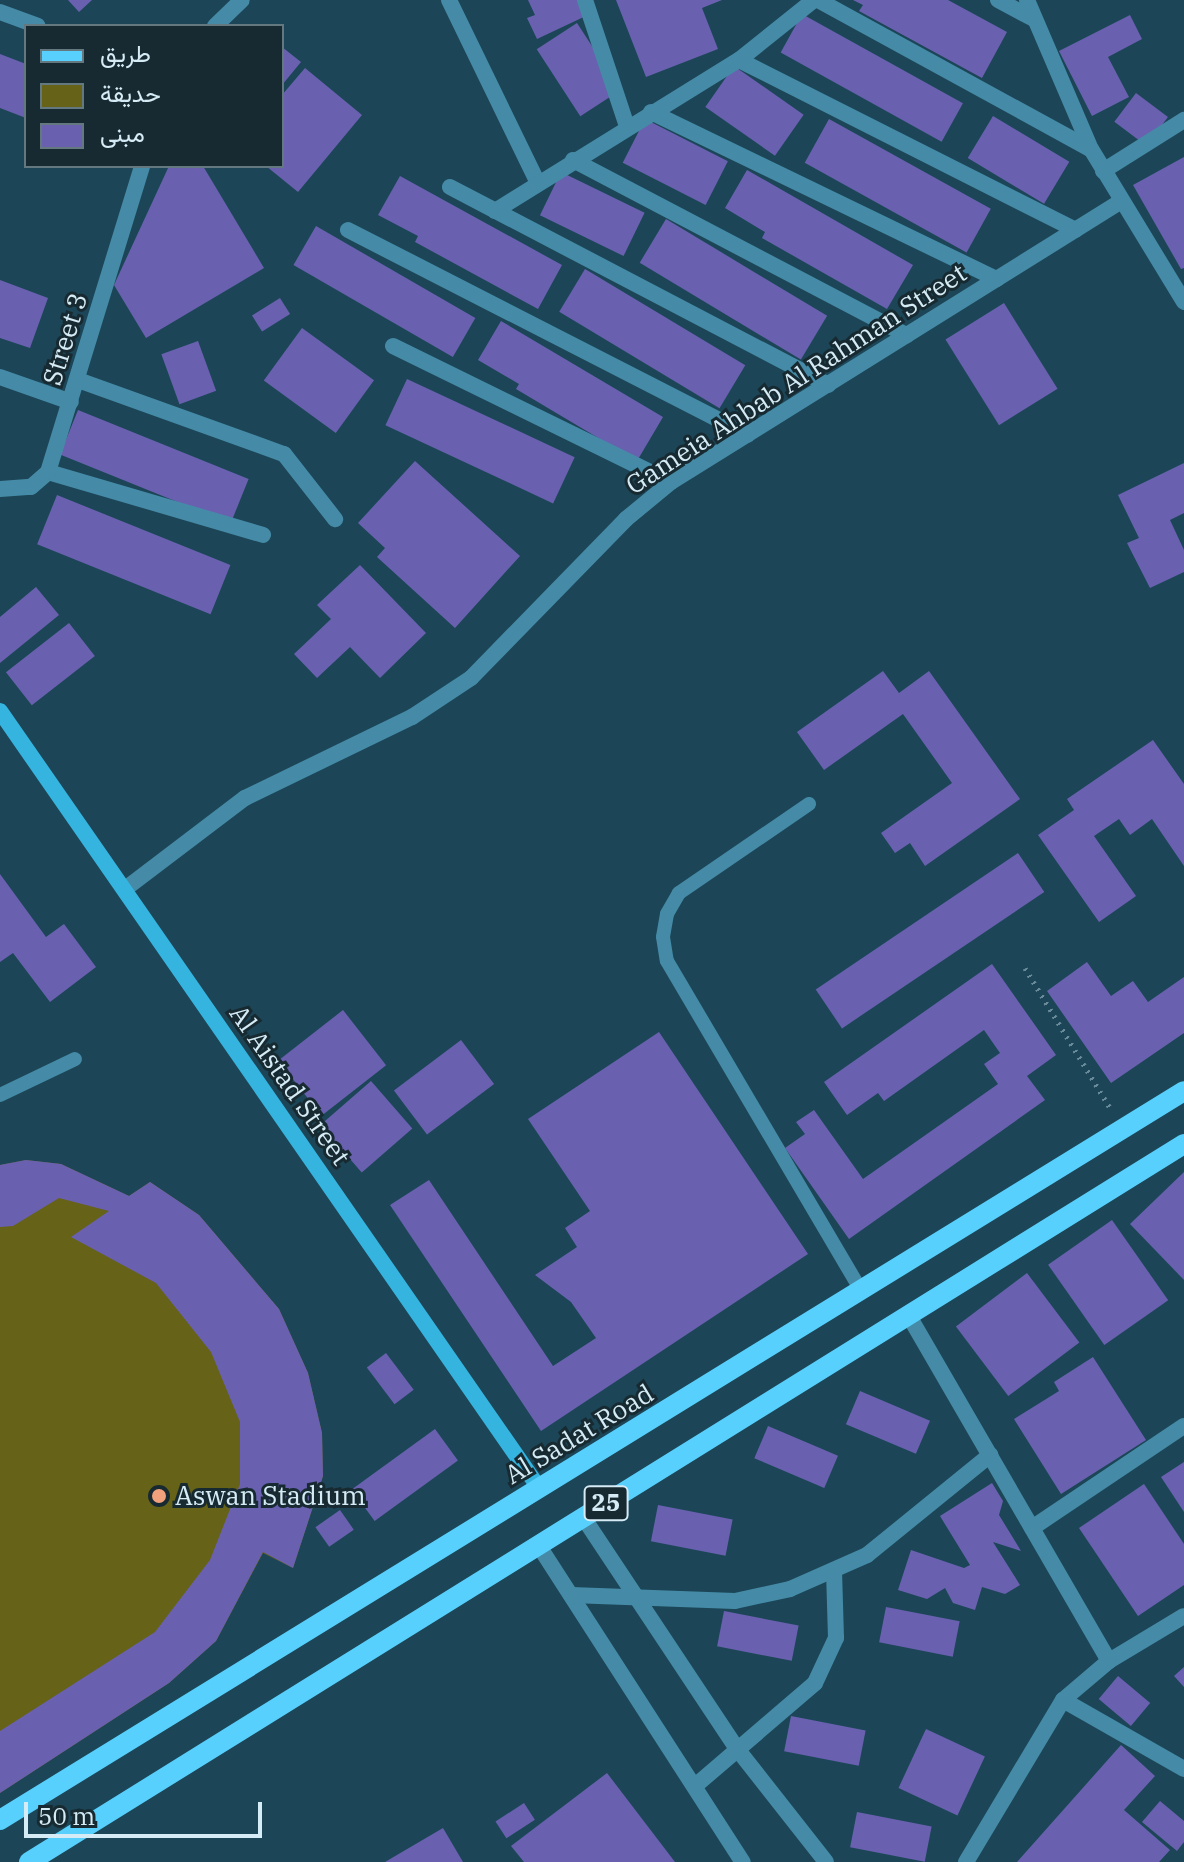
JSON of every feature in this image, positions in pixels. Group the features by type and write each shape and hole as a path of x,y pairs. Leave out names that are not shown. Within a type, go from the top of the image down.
{"main road":[{"name":"Al Sadat Road","path":"0,1820 1184,1091"},
{"name":"25","path":"29,1862 1184,1144"}],"street":[{"path":"217,24 242,0"},
{"path":"449,0 538,183"},
{"path":"585,0 627,126"},
{"path":"495,211 627,126 739,60 816,0 1091,149"},
{"path":"998,0 1033,19"},
{"path":"1027,0 1091,149 1120,202 1184,302"},
{"path":"0,12 33,24"},
{"path":"739,60 1076,230"},
{"path":"651,112 997,279"},
{"path":"1103,171 1184,120"},
{"path":"573,160 907,335"},
{"name":"Street 3","path":"48,472 141,168"},
{"path":"450,187 828,385"},
{"name":"Gameia Ahbab Al Rahman Street","path":"125,889 245,798 412,717 471,678 612,532 671,482 1120,202"},
{"path":"348,230 748,435"},
{"path":"393,346 671,482"},
{"path":"0,377 71,402"},
{"path":"78,380 284,454 335,519"},
{"path":"0,489 31,487 48,472 263,535"},
{"name":"Al Aistad Street","path":"0,711 539,1488"},
{"path":"909,1316 1109,1661"},
{"path":"1032,1528 1184,1426"},
{"path":"571,1595 735,1601 790,1589 867,1555 990,1455"},
{"path":"583,1517 738,1750 826,1862"},
{"path":"539,1546 743,1862"},
{"path":"695,1786 815,1683 829,1661 836,1638 834,1570"},
{"path":"966,1862 1063,1700 1109,1661 1184,1616"},
{"path":"1063,1700 1184,1769"}],"lane":[{"path":"809,804 679,893 667,914 663,937 667,961 861,1291"},
{"path":"0,1095 75,1059"}],"path":[{"path":"1025,968 1123,1129"}],"green space":[{"name":"Aswan Stadium","path":"26,1160 61,1164 129,1196 150,1182 199,1215 279,1309 308,1373 322,1433 323,1476 293,1568 263,1553 216,1641 169,1683 0,1793 0,1165"}],"building":[{"path":"68,0 92,0 79,12"},
{"path":"528,0 583,0 590,14 537,39 527,18 535,15"},
{"path":"616,0 722,0 702,8 718,49 646,77"},
{"path":"853,0 948,0 1007,32 982,78 859,11 863,5"},
{"path":"802,14 963,103 942,142 781,52"},
{"path":"1130,15 1142,39 1108,57 1129,97 1092,116 1059,51"},
{"path":"577,23 621,90 580,116 537,49"},
{"path":"284,49 301,62 284,83"},
{"path":"0,54 24,63 24,117 0,108"},
{"path":"734,66 804,115 775,156 705,107"},
{"path":"305,68 362,115 298,192 268,168 284,168 284,93"},
{"path":"1136,93 1168,117 1146,146 1114,122"},
{"path":"993,116 1069,162 1044,204 968,158"},
{"path":"645,119 728,161 706,205 623,163"},
{"path":"829,119 991,209 967,252 805,163"},
{"path":"1184,157 1184,268 1181,269 1133,185"},
{"path":"168,168 204,168 264,268 146,338 114,285"},
{"path":"747,170 913,265 887,309 762,238 765,232 725,208"},
{"path":"561,172 645,213 624,256 540,215"},
{"path":"400,176 562,265 538,309 415,242 418,236 378,215"},
{"path":"666,219 827,316 801,360 640,263"},
{"path":"316,226 475,318 453,357 294,265"},
{"path":"585,269 745,365 720,408 559,312"},
{"path":"0,280 48,298 30,348 0,338"},
{"path":"280,298 290,314 262,332 252,315"},
{"path":"1004,303 1058,389 999,425 945,340"},
{"path":"501,321 663,417 637,461 516,389 519,384 478,360"},
{"path":"302,328 374,380 336,433 264,381"},
{"path":"198,341 216,391 179,404 161,354"},
{"path":"407,379 575,457 553,503 385,425"},
{"path":"78,410 249,479 231,523 60,455"},
{"path":"415,461 520,556 455,628 377,557 385,548 358,523"},
{"path":"1184,463 1184,513 1170,520 1184,550 1184,572 1150,588 1127,543 1139,538 1118,495"},
{"path":"57,495 230,565 211,614 37,544"},
{"path":"360,565 426,633 380,678 350,647 317,678 294,654 331,619 317,605"},
{"path":"36,587 59,615 0,663 0,617"},
{"path":"69,623 95,656 32,705 6,672"},
{"path":"883,671 899,693 929,671 1020,799 925,866 910,843 895,853 881,833 952,783 903,714 824,770 797,732"},
{"path":"1153,740 1184,784 1184,866 1152,819 1130,835 1119,819 1094,836 1136,896 1099,922 1038,835 1074,810 1067,799"},
{"path":"1018,853 1044,892 842,1028 816,989"},
{"path":"0,874 46,937 64,924 96,967 50,1002 13,953 0,962"},
{"path":"1087,962 1111,996 1133,981 1148,1002 1184,977 1184,1033 1111,1083 1047,991"},
{"path":"992,964 1056,1055 1027,1076 1045,1100 849,1239 785,1148 805,1134 796,1122 814,1110 863,1179 998,1084 984,1064 1000,1053 984,1030 884,1101 878,1093 847,1115 824,1082"},
{"path":"343,1010 386,1065 321,1116 278,1060"},
{"path":"659,1032 808,1254 541,1431 390,1205 429,1180 553,1366 596,1338 571,1302 535,1275 577,1247 565,1228 590,1211 528,1119"},
{"path":"461,1040 494,1084 427,1134 394,1091"},
{"path":"371,1081 412,1129 362,1173 320,1125"},
{"path":"26,1160 61,1164 129,1196 150,1182 199,1215 279,1309 308,1373 322,1433 323,1476 293,1568 263,1552 216,1641 169,1683 0,1793 0,1731 155,1632 210,1560 240,1484 240,1422 211,1352 156,1283 71,1237 109,1211 59,1198 13,1226 0,1227 0,1165"},
{"path":"1184,1172 1184,1280 1130,1224"},
{"path":"1112,1220 1168,1300 1104,1345 1048,1265"},
{"path":"1027,1273 1079,1342 1008,1396 956,1327"},
{"path":"386,1353 414,1390 395,1404 367,1367"},
{"path":"1093,1357 1146,1440 1061,1494 1014,1419 1059,1391 1054,1382"},
{"path":"860,1391 930,1421 916,1454 846,1424"},
{"path":"768,1426 838,1456 824,1488 754,1458"},
{"path":"435,1429 458,1461 375,1521 352,1490"},
{"path":"1184,1462 1184,1512 1161,1477"},
{"path":"992,1483 1003,1501 999,1515 1021,1551 993,1542 1020,1585 1005,1594 982,1587 975,1610 953,1603 945,1588 927,1599 898,1590 911,1550 964,1568 970,1565 940,1516"},
{"path":"1144,1484 1184,1544 1184,1585 1138,1616 1079,1528"},
{"path":"658,1505 733,1520 726,1556 651,1541"},
{"path":"340,1510 354,1530 329,1547 315,1527"},
{"path":"886,1607 960,1621 953,1657 879,1642"},
{"path":"724,1611 799,1626 792,1661 717,1646"},
{"path":"1184,1667 1184,1687 1174,1676"},
{"path":"1118,1676 1150,1703 1131,1726 1099,1699"},
{"path":"791,1716 866,1731 859,1766 784,1751"},
{"path":"926,1729 985,1756 957,1815 899,1788"},
{"path":"1121,1745 1155,1776 1124,1810 1170,1850 1159,1862 1017,1862"},
{"path":"607,1773 675,1862 524,1862 511,1846"},
{"path":"1160,1801 1184,1821 1184,1842 1177,1851 1142,1822"},
{"path":"524,1803 535,1820 506,1838 495,1822"},
{"path":"857,1812 932,1827 925,1862 850,1847"},
{"path":"443,1828 463,1862 385,1862"}],"place":[{"name":"Aswan Stadium","path":"159,1496"}]}
